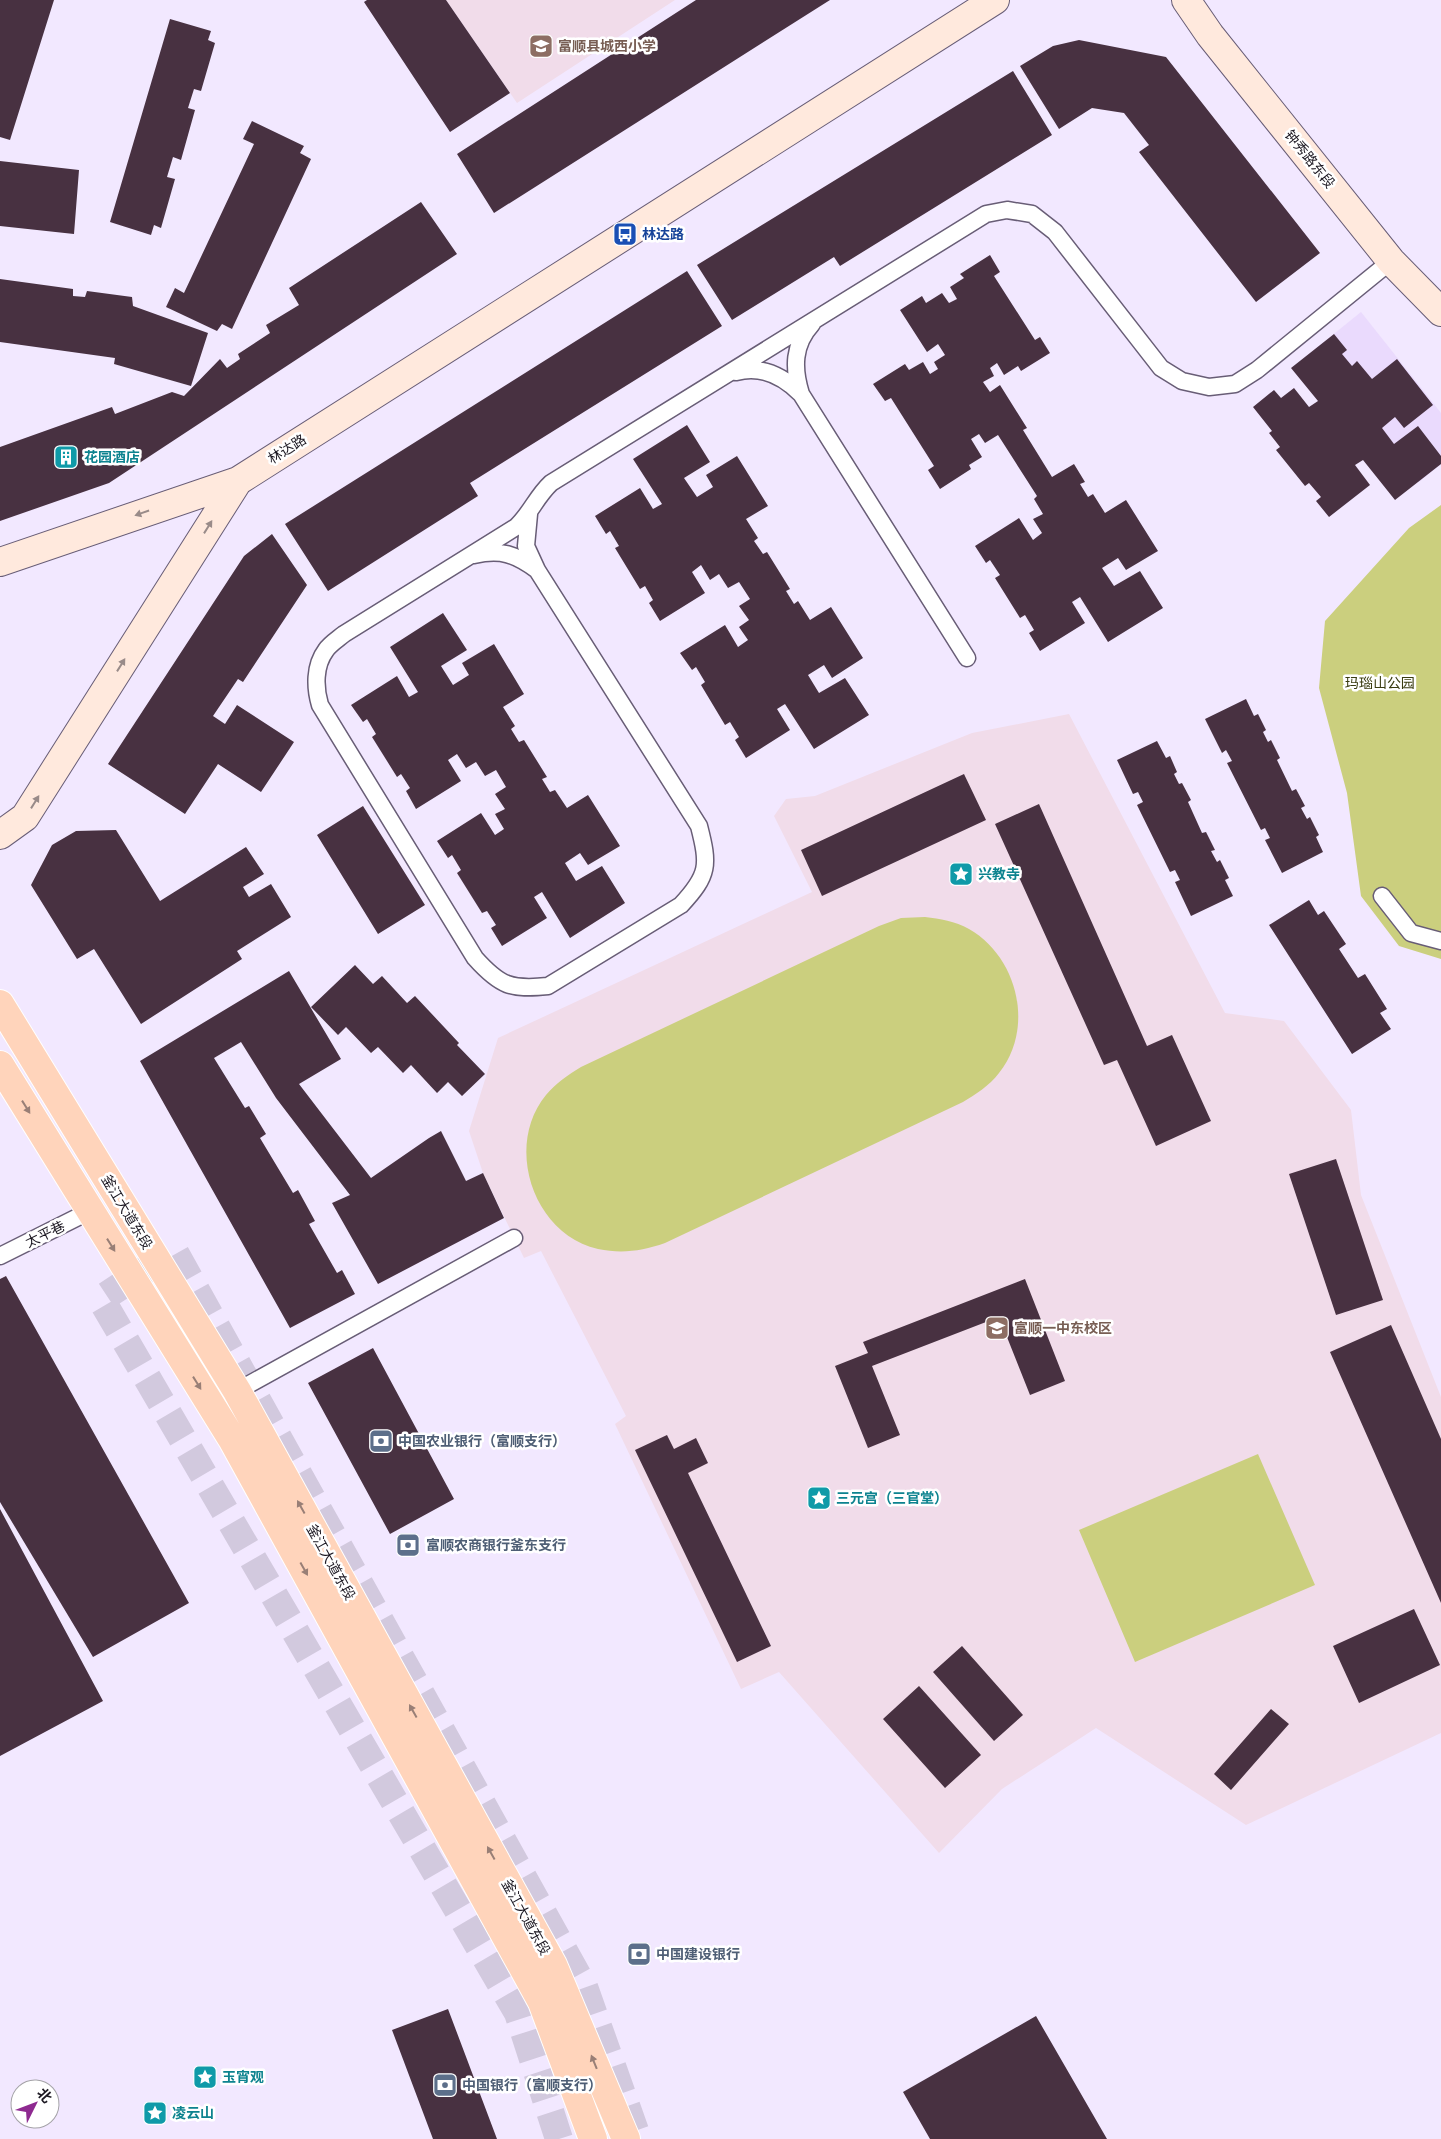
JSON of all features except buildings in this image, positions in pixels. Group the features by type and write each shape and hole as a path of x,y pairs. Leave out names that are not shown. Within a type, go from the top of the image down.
{"main road":[{"name":"林达路","path":"238,481 995,0"},
{"name":"钟秀路东段","path":"1186,0 1210,35 1391,262 1441,312"},
{"path":"0,562 238,481"},
{"path":"0,835 25,817 238,481"},
{"name":"釜江大道东段","path":"0,1004 237,1392 553,1965 626,2139"},
{"name":"釜江大道东段","path":"0,1065 232,1439 542,2002 593,2139"}],"lane":[{"path":"529,514 526,546 537,570 698,826 705,848 706,868 698,887 681,905 548,986 529,988 510,986 492,976 475,958 320,705 316,690 318,668 326,650 344,634 516,526 529,514 539,494 551,483 986,214 1007,210 1032,214 1055,232 1161,368 1182,381 1209,387 1235,384 1257,370 1391,262"},
{"path":"801,394 796,377 795,359 802,337 816,319"},
{"path":"728,374 745,369 760,369 787,381 801,394 968,658"},
{"path":"469,556 487,552 503,553 520,558 537,570"},
{"path":"1382,896 1411,933 1441,941"},
{"name":"太平巷","path":"0,1256 90,1211"},
{"path":"237,1392 514,1238"}],"shaded area":[{"name":"富顺县城西小学","path":"446,0 675,0 517,103"},
{"path":"1361,312 1441,413 1441,464 1419,482 1314,350"},
{"name":"富顺一中东校区","path":"1069,714 1225,1013 1284,1021 1351,1110 1361,1195 1441,1397 1441,1733 1246,1825 1096,1728 1002,1789 939,1853 779,1672 741,1689 615,1424 626,1416 541,1251 524,1258 483,1173 469,1131 498,1038 812,892 774,816 786,799 815,796 972,733"}],"green space":[{"name":"玛瑙山公园","path":"1441,505 1441,959 1399,946 1361,896 1347,793 1319,688 1325,621 1409,528"},
{"path":"925,917 953,922 969,929 986,941 1010,975 1016,995 1018,1015 1016,1035 1010,1055 999,1073 987,1086 963,1102 665,1243 632,1251 607,1251 575,1240 557,1226 542,1207 532,1186 527,1162 527,1138 534,1116 546,1095 558,1083 581,1067 879,926 901,918"},
{"path":"1258,1454 1315,1585 1135,1662 1079,1530"}],"tunnel":[{"path":"559,2139 518,2013 101,1299 174,1251 584,1987 635,2131"}],"place":[{"name":"富顺县城西小学","path":"541,46"},
{"name":"林达路","path":"625,234"},
{"name":"花园酒店","path":"66,457"},
{"name":"兴教寺","path":"961,874"},
{"name":"富顺一中东校区","path":"997,1328"},
{"name":"中国农业银行（富顺支行）","path":"381,1441"},
{"name":"三元宫（三官堂）","path":"819,1498"},
{"name":"富顺农商银行釜东支行","path":"408,1545"},
{"name":"中国建设银行","path":"639,1954"},
{"name":"玉宵观","path":"205,2077"},
{"name":"中国银行（富顺支行）","path":"445,2085"},
{"name":"凌云山","path":"155,2113"}]}
